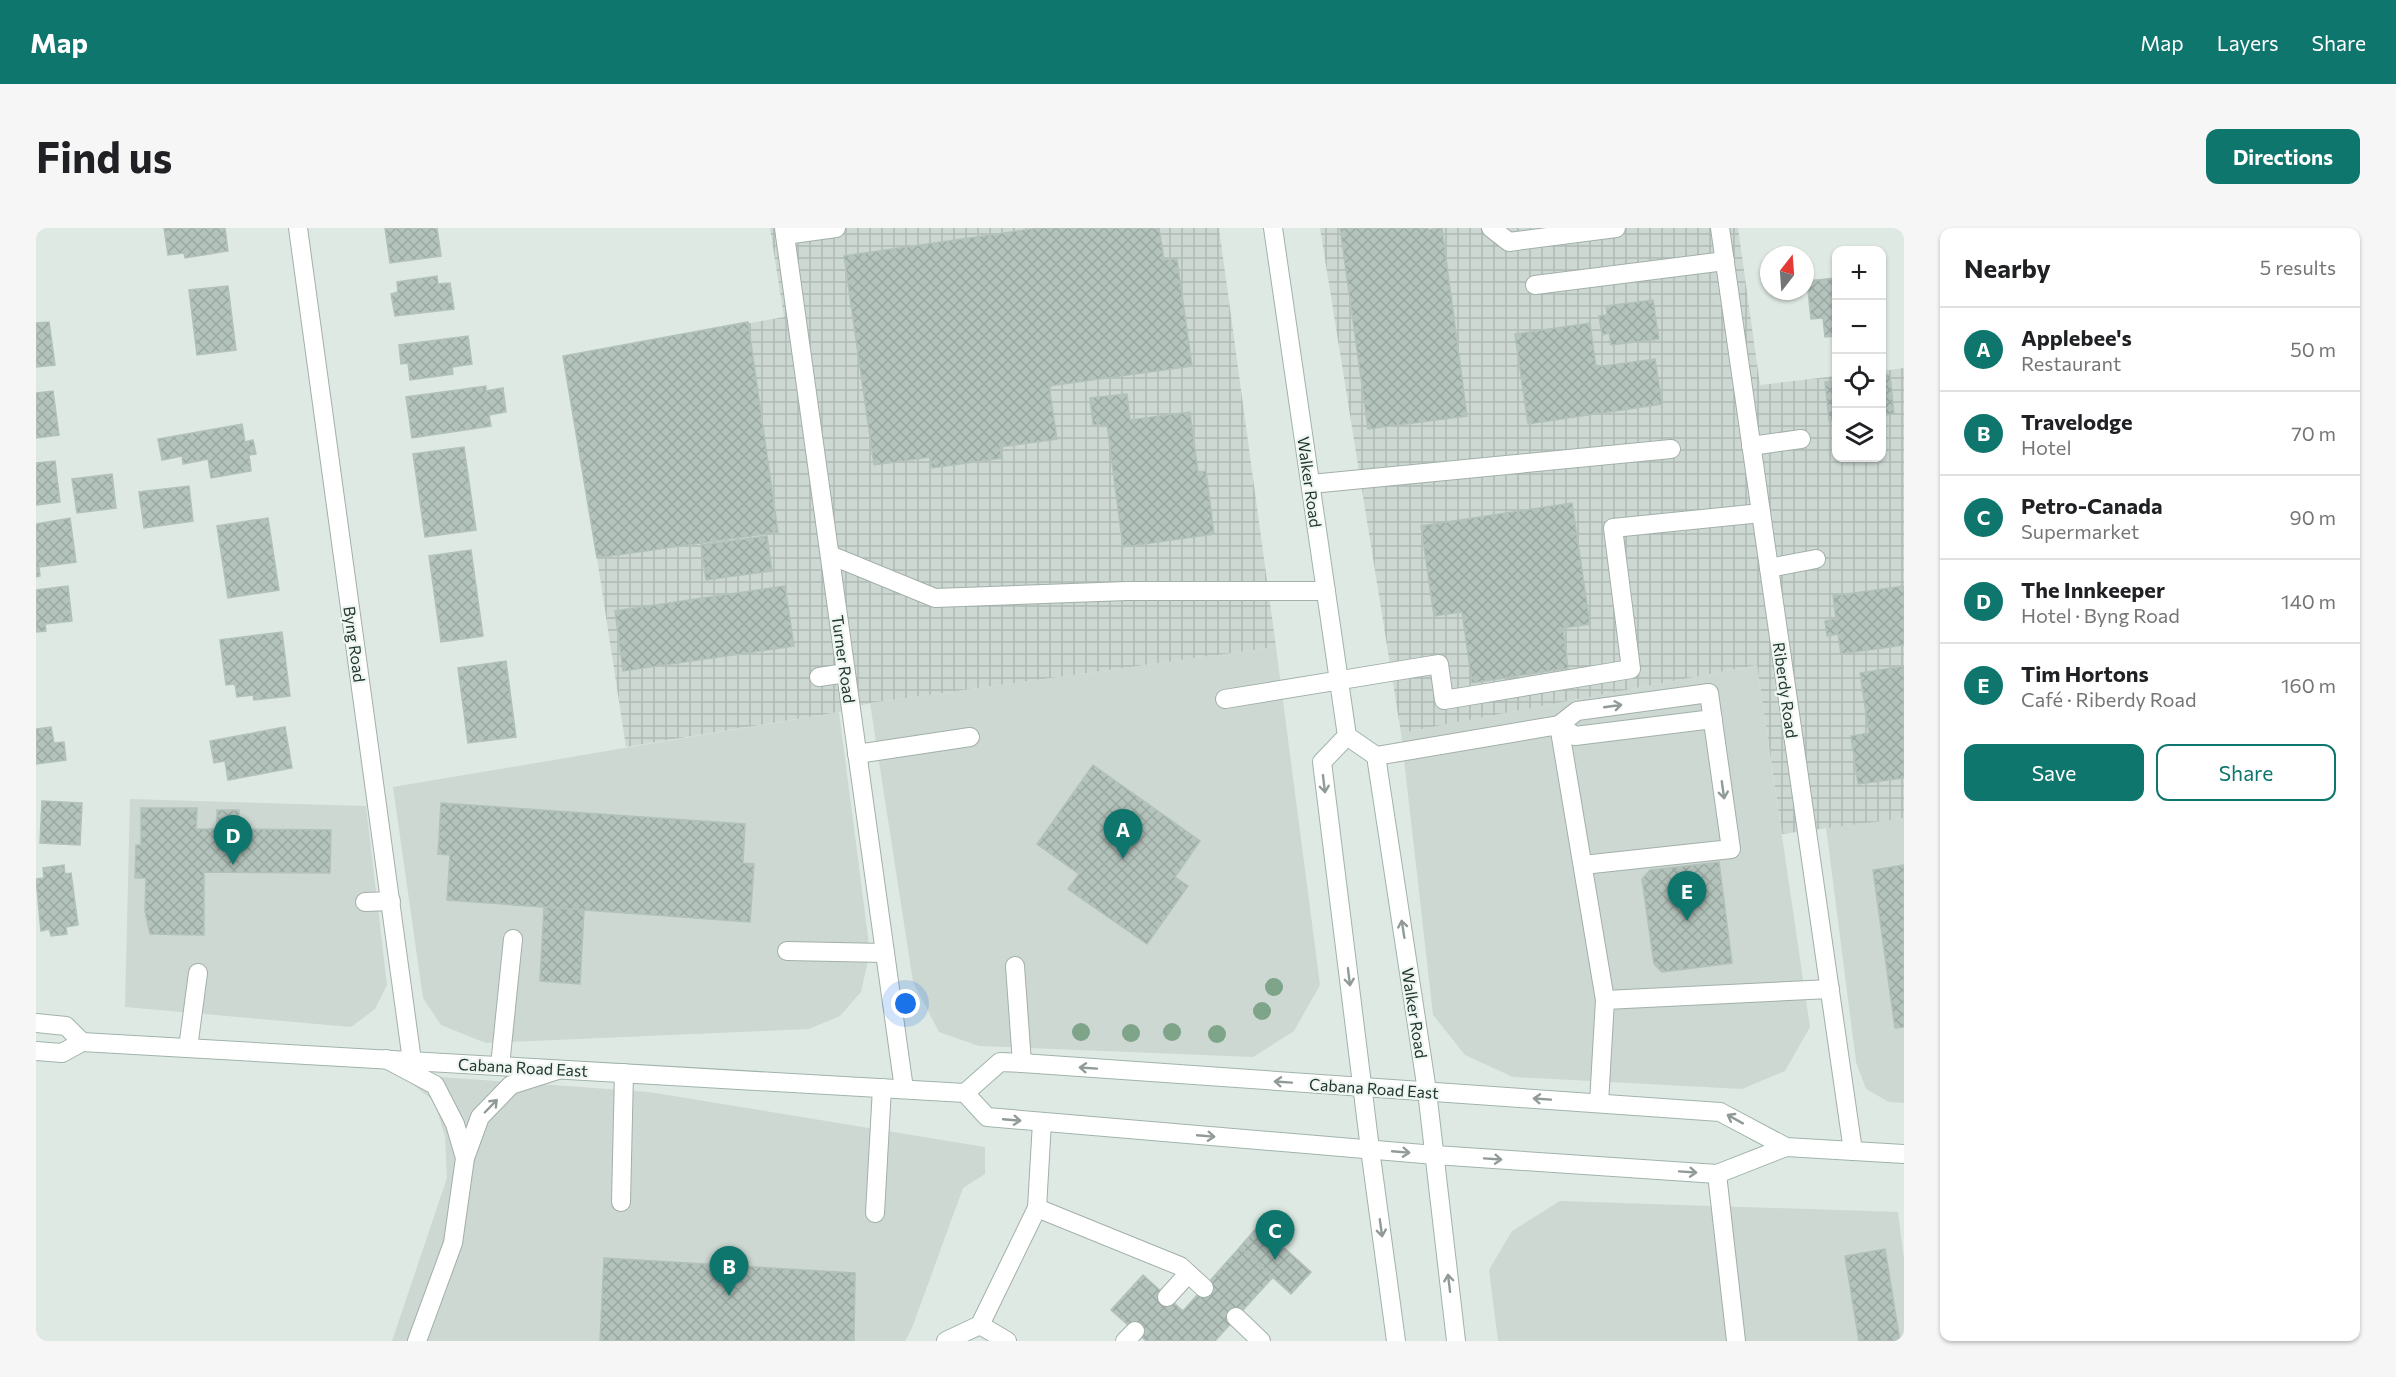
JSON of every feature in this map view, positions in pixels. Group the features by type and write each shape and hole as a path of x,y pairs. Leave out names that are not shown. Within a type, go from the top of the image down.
{"main road":[{"name":"Byng Road","path":"298,228 412,1061"},
{"path":"785,232 836,228"},
{"name":"Walker Road","path":"1273,228 1347,736"},
{"path":"1491,228 1509,242 1616,228"},
{"name":"Riberdy Road","path":"1720,228 1853,1151"},
{"name":"Turner Road","path":"785,232 904,1089"},
{"path":"1535,285 1725,261"},
{"path":"1752,446 1802,439"},
{"path":"1311,484 1671,449"},
{"path":"1225,699 1439,664 1444,700 1631,669 1613,528 1761,513"},
{"path":"830,555 935,598 1127,591 1326,591"},
{"path":"1769,568 1816,559"},
{"path":"819,677 846,673"},
{"path":"1396,1341 1322,762 1347,736 1377,756 1559,725 1577,711 1709,693 1731,849 1583,865"},
{"path":"1559,725 1575,736 1713,719"},
{"path":"1559,725 1605,1000 1599,1103"},
{"path":"857,754 970,737"},
{"name":"Walker Road","path":"1377,756 1427,1091 1456,1341"},
{"path":"365,902 391,901"},
{"path":"500,1066 513,939"},
{"path":"787,951 885,953"},
{"path":"1015,966 1022,1063"},
{"path":"188,1048 198,973"},
{"path":"1605,1000 1830,989"},
{"path":"36,1023 66,1026 82,1042"},
{"name":"Cabana Road East","path":"36,1051 62,1053 82,1042 965,1093 987,1117 1435,1155 1717,1174 1786,1148 1904,1154"},
{"path":"386,1059 435,1085 455,1124 465,1158"},
{"name":"Cabana Road East","path":"965,1093 1000,1062 1022,1063 1720,1112 1786,1148"},
{"path":"417,1341 453,1243 465,1158 480,1117 511,1085 560,1069"},
{"path":"621,1202 624,1073"},
{"path":"875,1213 882,1088"},
{"path":"946,1341 980,1325 1037,1208 1042,1122"},
{"path":"1717,1174 1736,1341"},
{"path":"1037,1208 1180,1266 1204,1288"},
{"path":"1167,1297 1188,1274"},
{"path":"980,1325 1007,1341"}],"shaded area":[{"path":"770,228 1219,228 1276,647 870,703 839,712 626,747 563,356 784,317"},
{"path":"1320,228 1738,228 1760,385 1832,376 1832,462 1886,462 1886,370 1904,368 1904,818 1782,834 1757,665 1401,733"},
{"path":"1276,647 1320,985 1294,1031 1253,1057 979,1046 939,1032 913,982 870,703"},
{"path":"1757,665 1810,1027 1785,1071 1742,1089 1513,1077 1465,1055 1433,1015 1401,733"},
{"path":"839,712 870,952 861,992 840,1016 809,1029 486,1043 441,1025 423,998 393,787"},
{"path":"130,799 366,806 387,985 375,1009 351,1027 125,1007"},
{"path":"1904,818 1904,1103 1889,1102 1866,1089 1856,1062 1826,827"},
{"path":"399,1074 649,1092 985,1147 985,1174 963,1188 912,1328 905,1341 392,1341 447,1178 445,1136 434,1101"},
{"path":"1560,1201 1898,1212 1904,1259 1904,1341 1498,1341 1489,1270 1512,1231"}],"building":[{"path":"164,228 225,228 228,251 185,258 184,253 168,255"},
{"path":"385,228 437,228 441,256 390,263"},
{"path":"1038,228 1159,228 1164,260 1177,259 1192,366 1049,386 1057,439 1000,447 1002,458 932,468 930,457 874,465 844,256"},
{"path":"1340,228 1428,228 1428,230 1442,228 1467,416 1368,429"},
{"path":"437,276 438,284 450,283 454,309 395,316 391,294 398,292 397,282"},
{"path":"1832,278 1832,336 1825,337 1823,318 1811,319 1809,300 1814,300 1814,280"},
{"path":"228,286 236,350 197,355 189,290"},
{"path":"1653,300 1659,339 1611,345 1609,333 1602,335 1599,316 1607,315 1606,306"},
{"path":"49,322 55,365 36,367 36,323"},
{"path":"748,322 778,532 597,558 563,356"},
{"path":"1590,323 1596,367 1655,359 1662,404 1528,424 1515,334"},
{"path":"468,336 472,364 452,367 453,374 410,380 408,363 401,364 399,345"},
{"path":"1886,375 1890,375 1894,414 1886,415"},
{"path":"1832,381 1832,421 1829,421 1825,382"},
{"path":"486,386 486,391 503,388 506,412 489,415 491,426 412,438 406,397"},
{"path":"53,391 59,435 36,438 36,393"},
{"path":"1127,394 1130,420 1190,412 1198,472 1206,471 1214,534 1123,547 1107,424 1093,425 1090,398"},
{"path":"242,424 245,442 253,440 256,454 249,455 251,471 211,478 208,459 183,464 182,456 162,460 158,439"},
{"path":"464,447 476,530 425,537 413,454"},
{"path":"55,461 60,502 36,505 36,463"},
{"path":"112,474 116,508 77,513 72,479"},
{"path":"189,486 193,521 144,528 139,492"},
{"path":"1572,503 1590,624 1563,628 1568,668 1472,683 1462,612 1434,616 1421,526"},
{"path":"70,518 76,562 39,567 40,576 36,577 36,524"},
{"path":"268,518 279,590 228,598 217,526"},
{"path":"767,536 772,571 706,580 701,545"},
{"path":"471,550 483,636 441,642 429,556"},
{"path":"68,586 72,621 45,624 46,631 36,632 36,590"},
{"path":"785,586 794,646 623,671 615,611"},
{"path":"1904,586 1904,645 1841,654 1838,634 1827,636 1825,621 1836,619 1833,596"},
{"path":"282,632 290,696 254,700 253,695 237,697 235,684 226,685 220,640"},
{"path":"506,661 516,737 468,743 458,668"},
{"path":"1904,666 1904,778 1858,784 1851,736 1869,733 1860,673"},
{"path":"51,727 54,743 64,742 66,760 36,764 36,729"},
{"path":"285,727 292,768 228,780 225,761 214,763 210,741"},
{"path":"1093,765 1200,841 1175,877 1188,886 1147,944 1068,889 1079,874 1037,844"},
{"path":"42,801 82,803 80,845 40,843"},
{"path":"441,803 745,824 743,863 754,864 750,922 447,900 450,855 438,854"},
{"path":"141,808 197,808 196,829 217,829 217,810 239,810 239,829 331,830 330,873 204,872 204,935 150,934 145,911 146,878 135,878 136,845 141,845"},
{"path":"1719,862 1732,963 1662,972 1654,964 1642,879 1650,870"},
{"path":"64,865 65,874 71,873 78,925 66,927 67,934 51,936 49,929 41,931 36,879 44,878 43,868"},
{"path":"1904,865 1904,1027 1895,1028 1873,870"},
{"path":"544,907 584,910 580,984 540,981"},
{"path":"1259,1225 1311,1272 1291,1294 1240,1247"},
{"path":"1240,1247 1273,1277 1215,1341 1146,1341 1111,1310 1143,1275 1183,1311"},
{"path":"1885,1249 1900,1341 1859,1341 1845,1256"},
{"path":"604,1258 855,1273 854,1341 600,1341"}],"place":[{"name":"Applebee's","path":"1123,859"},
{"name":"The Innkeeper","path":"233,865"},
{"name":"Tim Hortons","path":"1687,921"},
{"name":"Petro-Canada","path":"1275,1260"},
{"name":"Travelodge","path":"729,1296"}]}
